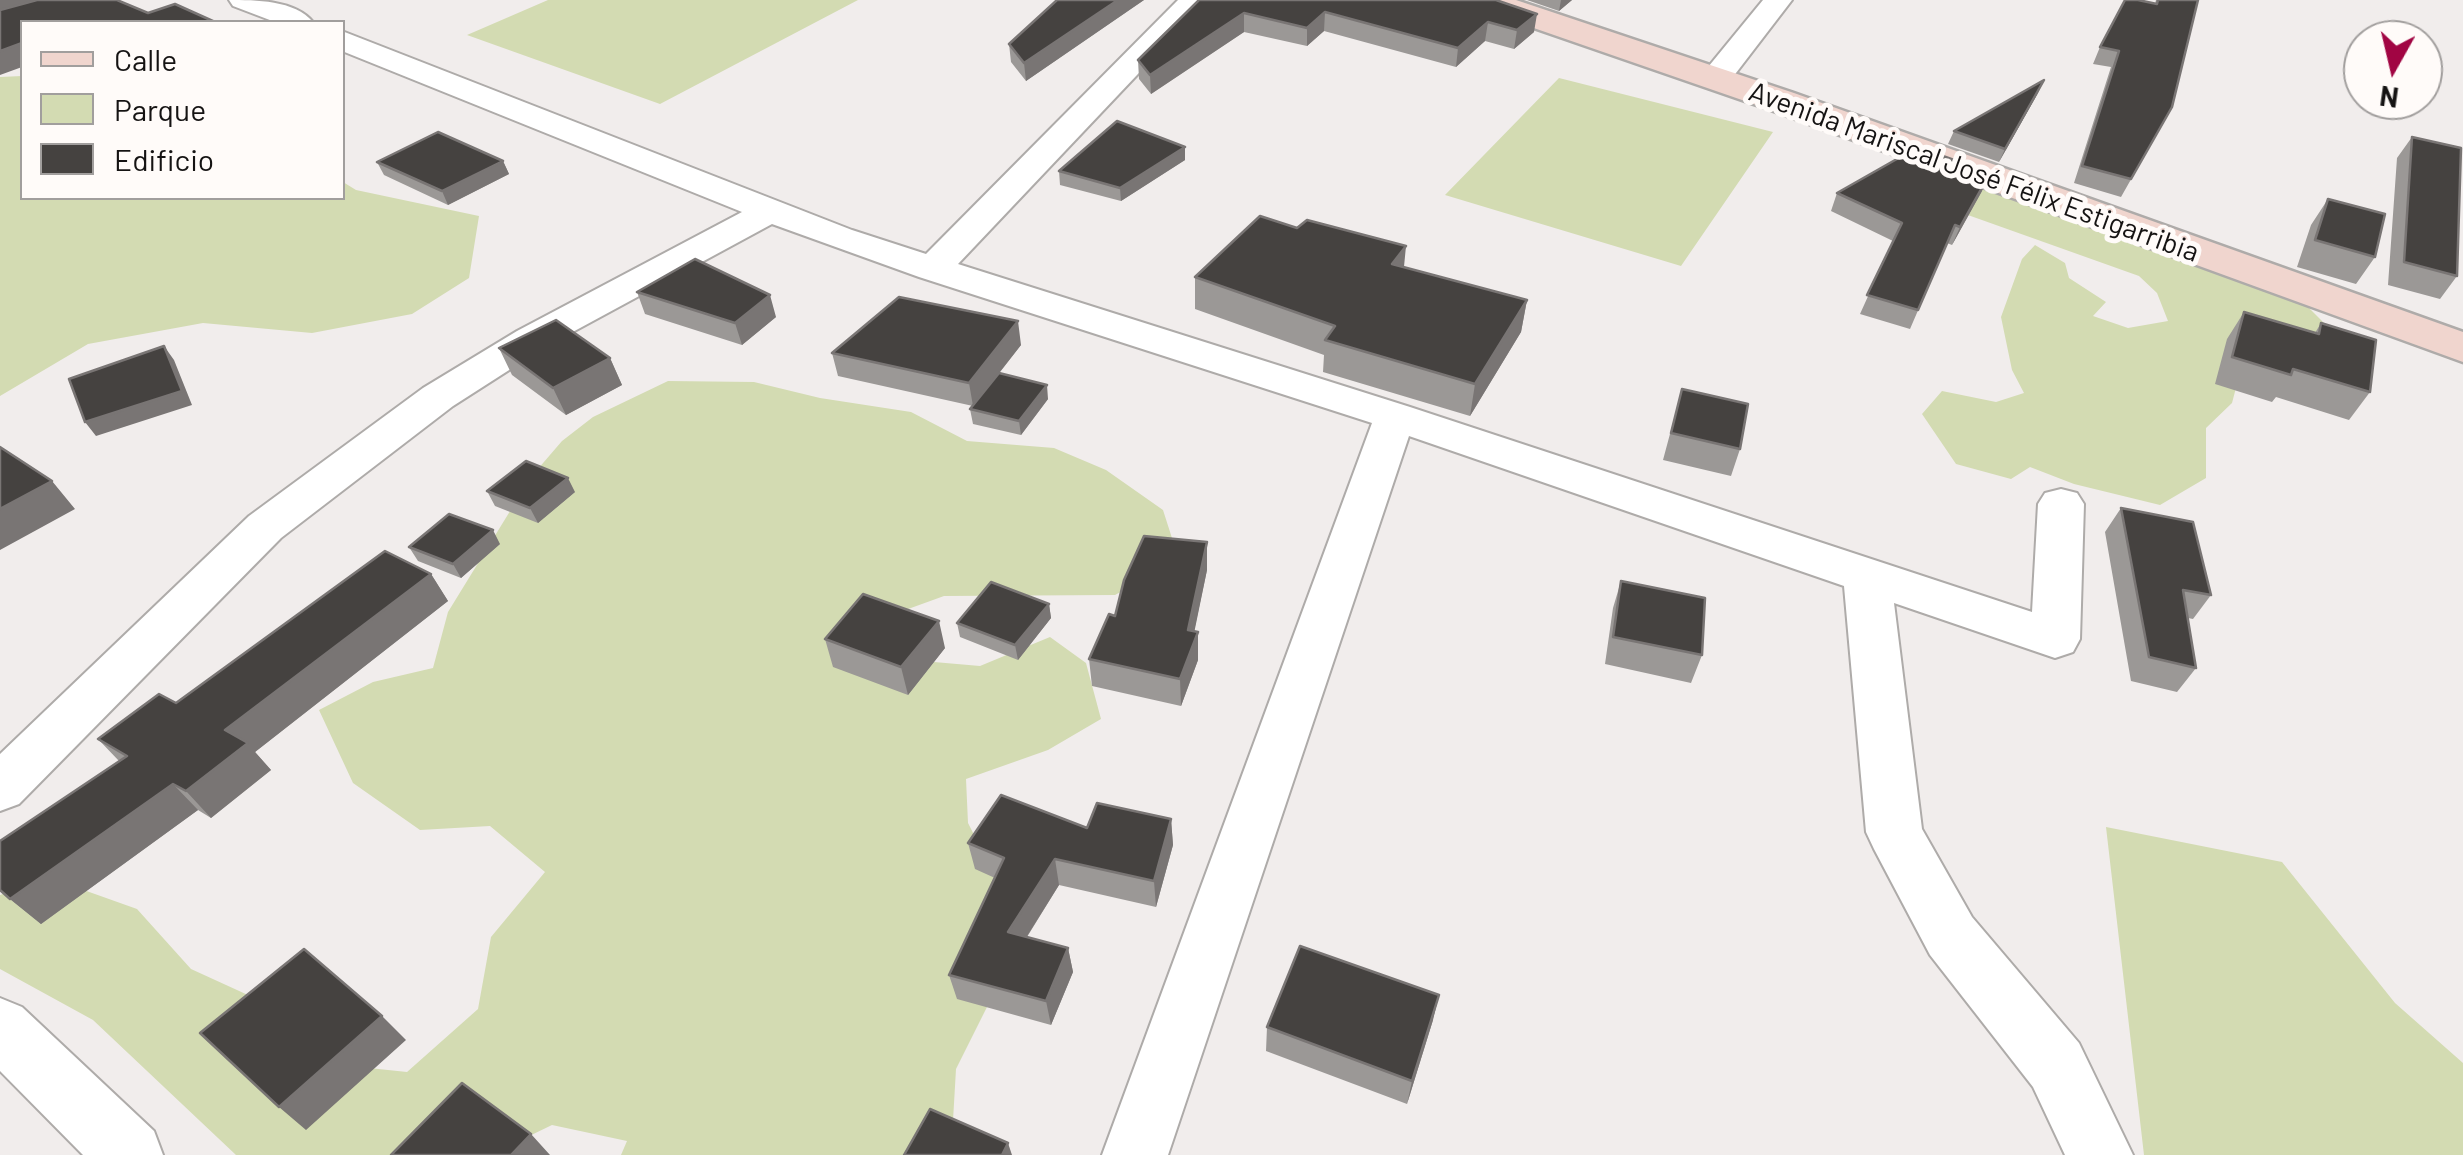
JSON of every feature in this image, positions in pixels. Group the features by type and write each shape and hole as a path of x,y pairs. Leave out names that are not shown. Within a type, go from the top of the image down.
{"main road":[{"name":"Avenida Mariscal José Félix Estigarribia","path":"1484,0 2463,348"}],"street":[{"path":"243,0 295,20"},
{"path":"932,269 1194,0"},
{"path":"1715,79 1778,0"},
{"path":"345,41 932,269 1396,416 2056,640 2061,504"},
{"path":"0,788 265,528 438,397 531,339 772,210"},
{"path":"1135,1155 1396,416"},
{"path":"1867,575 1894,832 1951,936 2056,1065 2100,1155"},
{"path":"0,1028 130,1155"}],"green space":[{"path":"548,0 858,0 660,104 467,35"},
{"path":"20,76 20,200 345,200 345,183 356,190 479,216 469,278 412,314 312,333 203,323 88,344 0,396 0,77"},
{"path":"1559,78 1773,132 1681,266 1445,195"},
{"path":"1953,180 2068,212 2304,303 2331,330 2243,361 2232,403 2206,428 2206,478 2160,505 2074,484 2030,467 2011,479 1956,464 1922,414 1942,391 1996,402 2024,393 2012,370 2001,317 2022,259 2035,245 2065,263 2069,278 2106,302 2093,316 2128,328 2168,321 2157,293 2139,276 1923,199"},
{"path":"668,381 754,382 820,398 911,412 967,441 1054,448 1106,470 1163,510 1179,560 1115,595 944,596 842,633 888,658 980,666 1050,637 1086,663 1101,719 1048,750 966,779 968,823 1017,919 993,995 956,1069 951,1155 621,1155 627,1141 552,1125 490,1155 236,1155 93,1020 0,969 0,895 50,878 137,909 191,969 272,1006 302,1061 407,1072 478,1009 491,937 545,872 490,826 420,830 353,783 319,710 373,682 433,668 448,612 531,477 562,441 593,417"},
{"path":"2106,827 2282,862 2395,1003 2463,1063 2463,1155 2144,1155"}],"building":[{"path":"37,0 117,0 148,13 175,4 211,20 20,20 20,44 0,51 0,10"},
{"path":"1057,0 1118,0 1024,63 1009,44"},
{"path":"1199,0 1496,0 1537,14 1517,30 1488,22 1458,48 1325,12 1307,28 1244,13 1150,75 1138,60"},
{"path":"2125,0 2157,4 2158,0 2198,0 2172,107 2131,179 2082,166 2119,51 2100,47"},
{"path":"2044,80 2005,149 1954,131"},
{"path":"1117,121 1185,147 1120,188 1059,171"},
{"path":"438,132 503,161 442,191 377,162"},
{"path":"2412,137 2461,148 2457,276 2404,262"},
{"path":"1918,147 1990,173 1960,227 1955,225 1918,310 1867,295 1902,223 1837,193"},
{"path":"2328,199 2385,214 2375,257 2315,240"},
{"path":"1260,216 1297,228 1307,220 1406,246 1392,264 1527,300 1475,384 1325,340 1335,326 1195,277"},
{"path":"695,259 770,295 735,323 637,292"},
{"path":"899,297 1018,321 969,383 832,353"},
{"path":"2244,312 2319,334 2321,323 2376,340 2370,392 2293,369 2291,375 2232,357"},
{"path":"556,320 610,358 553,388 499,348"},
{"path":"164,346 182,391 85,422 69,379"},
{"path":"999,373 1047,385 1019,421 970,409"},
{"path":"1682,389 1748,404 1740,449 1671,433"},
{"path":"0,447 52,481 0,509"},
{"path":"526,461 568,478 530,508 487,491"},
{"path":"2121,508 2193,522 2211,595 2183,590 2196,668 2149,657"},
{"path":"449,514 493,530 453,564 409,547"},
{"path":"1144,536 1207,542 1188,630 1198,632 1180,679 1089,659 1109,614 1115,616 1124,580"},
{"path":"385,551 431,574 225,730 248,743 186,791 173,784 10,899 0,890 0,841 127,756 98,739 159,694 176,703"},
{"path":"1621,581 1705,598 1702,655 1613,637"},
{"path":"991,582 1049,604 1015,645 957,623"},
{"path":"863,594 939,621 901,667 825,639"},
{"path":"1001,795 1087,828 1097,803 1171,819 1154,881 1055,859 1008,932 1068,948 1046,1001 949,975 1004,858 968,843"},
{"path":"1300,946 1439,995 1412,1081 1267,1027"},
{"path":"304,949 382,1016 279,1107 200,1033"},
{"path":"462,1083 531,1134 511,1155 391,1155"},
{"path":"930,1109 1008,1143 1002,1155 904,1155"}]}
